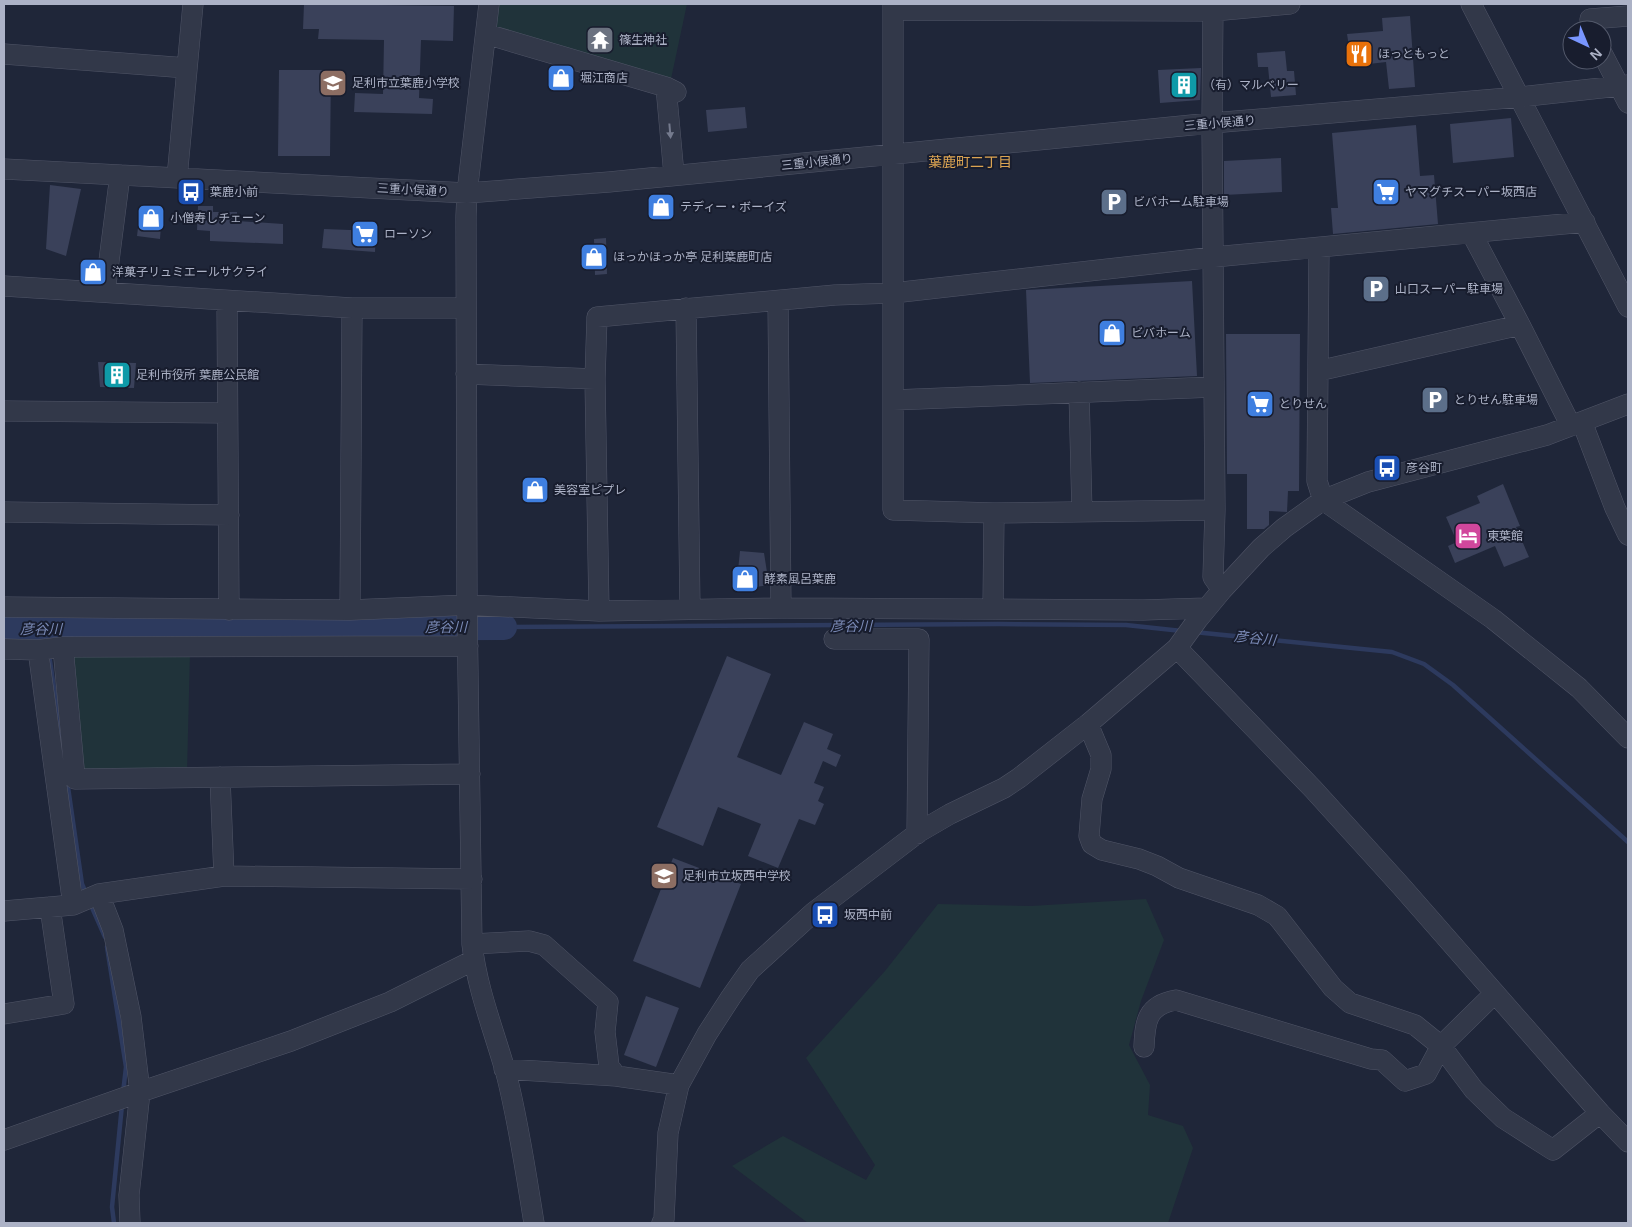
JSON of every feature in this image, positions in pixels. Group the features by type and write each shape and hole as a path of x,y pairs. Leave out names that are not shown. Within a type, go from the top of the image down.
{"street":[{"path":"177,178 193,4"},
{"path":"489,4 467,193 465,308 467,609 473,952 476,973 504,1068 522,1145 534,1223"},
{"path":"1215,510 994,513 893,510 892,154 894,7 1213,8 1290,4"},
{"path":"1472,4 1628,307"},
{"path":"1213,8 1215,510 1213,577 1222,590"},
{"path":"1590,20 1628,16"},
{"path":"486,34 671,89 674,175"},
{"path":"4,54 187,68"},
{"path":"1612,70 1625,91"},
{"name":"三重小俣通り","path":"4,169 467,193 1212,123 1520,97 1625,91"},
{"path":"105,292 120,175"},
{"path":"599,611 595,380 597,317 835,295 893,293 1214,257 1585,222"},
{"path":"1472,234 1520,325 1576,424 1628,535"},
{"path":"1319,248 1317,481 1323,500 1493,618 1580,688 1628,738"},
{"path":"4,286 352,308 465,308"},
{"path":"227,301 229,610"},
{"path":"778,301 781,608"},
{"path":"350,610 352,308"},
{"path":"686,308 690,609"},
{"path":"1318,371 1520,325"},
{"path":"466,374 595,380"},
{"path":"893,400 1214,387"},
{"path":"1079,392 1082,512"},
{"path":"667,1222 668,1133 679,1085 712,1027 750,970 814,912 917,834 950,814 1004,788 1088,724 1180,645 1222,590 1261,548 1284,528 1323,500 1368,482 1547,435 1628,404"},
{"path":"4,411 227,413"},
{"path":"4,512 229,515"},
{"path":"992,608 994,513"},
{"path":"4,607 599,611 781,608 992,608 1143,610 1202,614"},
{"path":"834,639 919,638 917,834"},
{"path":"4,649 38,650 62,647 468,641"},
{"path":"1180,645 1401,886 1494,994 1628,1142"},
{"path":"62,647 76,780 470,774"},
{"path":"38,650 73,905"},
{"path":"1088,724 1101,755 1101,769 1092,798 1089,836 1092,844 1102,850 1139,859 1179,878 1258,905 1277,916 1334,988 1350,1003 1415,1025 1441,1046 1474,1090 1503,1118 1553,1150 1600,1113"},
{"path":"220,777 224,876"},
{"path":"4,911 73,905 99,894 224,876 472,879"},
{"path":"99,894 112,930 131,1017 140,1092 129,1195 130,1223"},
{"path":"4,1014 64,1004 50,907"},
{"path":"4,1140 313,1032 390,1002 473,952 529,941 544,945 608,1002 605,1032 609,1066 616,1076"},
{"path":"1144,1047 1144,1032 1151,1011 1162,1003 1176,1000 1371,1059 1382,1060 1405,1082 1426,1074 1441,1046 1494,994"},
{"path":"504,1068 616,1076 679,1085"}],"shaded area":[{"name":"篠生神社","path":"494,4 687,4 671,79 490,30"},
{"path":"67,652 190,652 187,773 78,775"},
{"path":"1146,899 1164,940 1141,1001 1129,1045 1150,1085 1148,1115 1183,1126 1193,1148 1168,1223 808,1223 732,1166 783,1136 866,1180 875,1165 806,1058 885,971 938,904 1031,906"}],"building":[{"path":"304,4 454,6 453,41 421,40 419,98 433,99 432,114 354,112 355,93 383,94 384,40 318,39 319,29 303,29"},
{"path":"1410,16 1415,87 1389,89 1386,62 1352,66 1347,34 1383,31 1382,18"},
{"path":"1285,51 1287,71 1294,71 1296,95 1271,97 1268,67 1258,67 1257,53"},
{"name":"（有）マルベリー","path":"1201,68 1200,100 1160,103 1158,70"},
{"path":"279,70 331,70 330,156 278,156"},
{"path":"745,107 747,128 708,132 706,110"},
{"path":"1511,118 1514,157 1453,163 1450,124"},
{"name":"ヤマグチスーパー坂西店","path":"1416,125 1420,176 1434,175 1438,224 1333,234 1331,208 1338,208 1332,133"},
{"path":"1281,158 1282,192 1224,195 1224,161"},
{"path":"50,185 81,189 66,256 46,249"},
{"path":"198,206 213,206 213,212 237,212 237,221 283,224 283,244 210,241 210,231 197,230"},
{"path":"140,211 162,213 160,239 137,236"},
{"path":"324,229 376,231 375,252 322,248"},
{"path":"606,238 607,274 595,275 594,239"},
{"name":"ビバホーム","path":"1192,281 1197,376 1030,383 1026,290"},
{"name":"とりせん","path":"1226,334 1300,334 1299,491 1288,491 1287,512 1269,511 1269,525 1264,529 1247,529 1247,474 1227,474"},
{"name":"足利市役所 葉鹿公民館","path":"98,362 136,363 134,388 100,387"},
{"path":"1503,484 1520,526 1516,527 1529,557 1504,567 1495,546 1455,563 1448,546 1457,542 1446,517 1480,503 1477,496"},
{"path":"740,551 764,553 769,585 736,590"},
{"path":"727,656 771,674 737,757 781,775 804,722 833,734 827,749 841,755 836,767 823,761 814,783 824,787 818,801 824,804 815,825 799,819 778,868 748,856 761,824 718,807 703,846 657,827"},
{"path":"673,858 741,884 700,988 633,961"},
{"path":"646,996 679,1008 656,1067 624,1055"}],"waterway":[{"name":"彦谷川","path":"504,627 999,624 1126,625 1182,631"},
{"name":"彦谷川","path":"4,629 504,627"},
{"path":"46,629 48,644"},
{"name":"彦谷川","path":"1194,632 1392,652 1424,664 1453,685 1628,842"},
{"path":"49,654 62,743"},
{"path":"67,780 82,884 86,893"},
{"path":"90,903 105,937"},
{"path":"107,947 126,1067 123,1093"},
{"path":"114,1223 112,1207 122,1105"}],"place":[{"name":"篠生神社","path":"600,40"},
{"name":"ほっともっと","path":"1359,54"},
{"name":"堀江商店","path":"561,78"},
{"name":"足利市立葉鹿小学校","path":"333,83"},
{"name":"（有）マルベリー","path":"1184,85"},
{"name":"葉鹿小前","path":"191,192"},
{"name":"ヤマグチスーパー坂西店","path":"1386,192"},
{"name":"ビバホーム駐車場","path":"1114,202"},
{"name":"テディー・ボーイズ","path":"661,207"},
{"name":"小僧寿しチェーン","path":"151,218"},
{"name":"ローソン","path":"365,234"},
{"name":"ほっかほっか亭 足利葉鹿町店","path":"594,257"},
{"name":"洋菓子リュミエールサクライ","path":"93,272"},
{"name":"山口スーパー駐車場","path":"1376,289"},
{"name":"ビバホーム","path":"1112,333"},
{"name":"足利市役所 葉鹿公民館","path":"117,375"},
{"name":"とりせん駐車場","path":"1435,400"},
{"name":"とりせん","path":"1260,404"},
{"name":"彦谷町","path":"1387,468"},
{"name":"美容室ピプレ","path":"535,490"},
{"name":"東葉館","path":"1468,536"},
{"name":"酵素風呂葉鹿","path":"745,579"},
{"name":"足利市立坂西中学校","path":"664,876"},
{"name":"坂西中前","path":"825,915"}],"district":[{"name":"葉鹿町二丁目","path":"970,162"}]}
